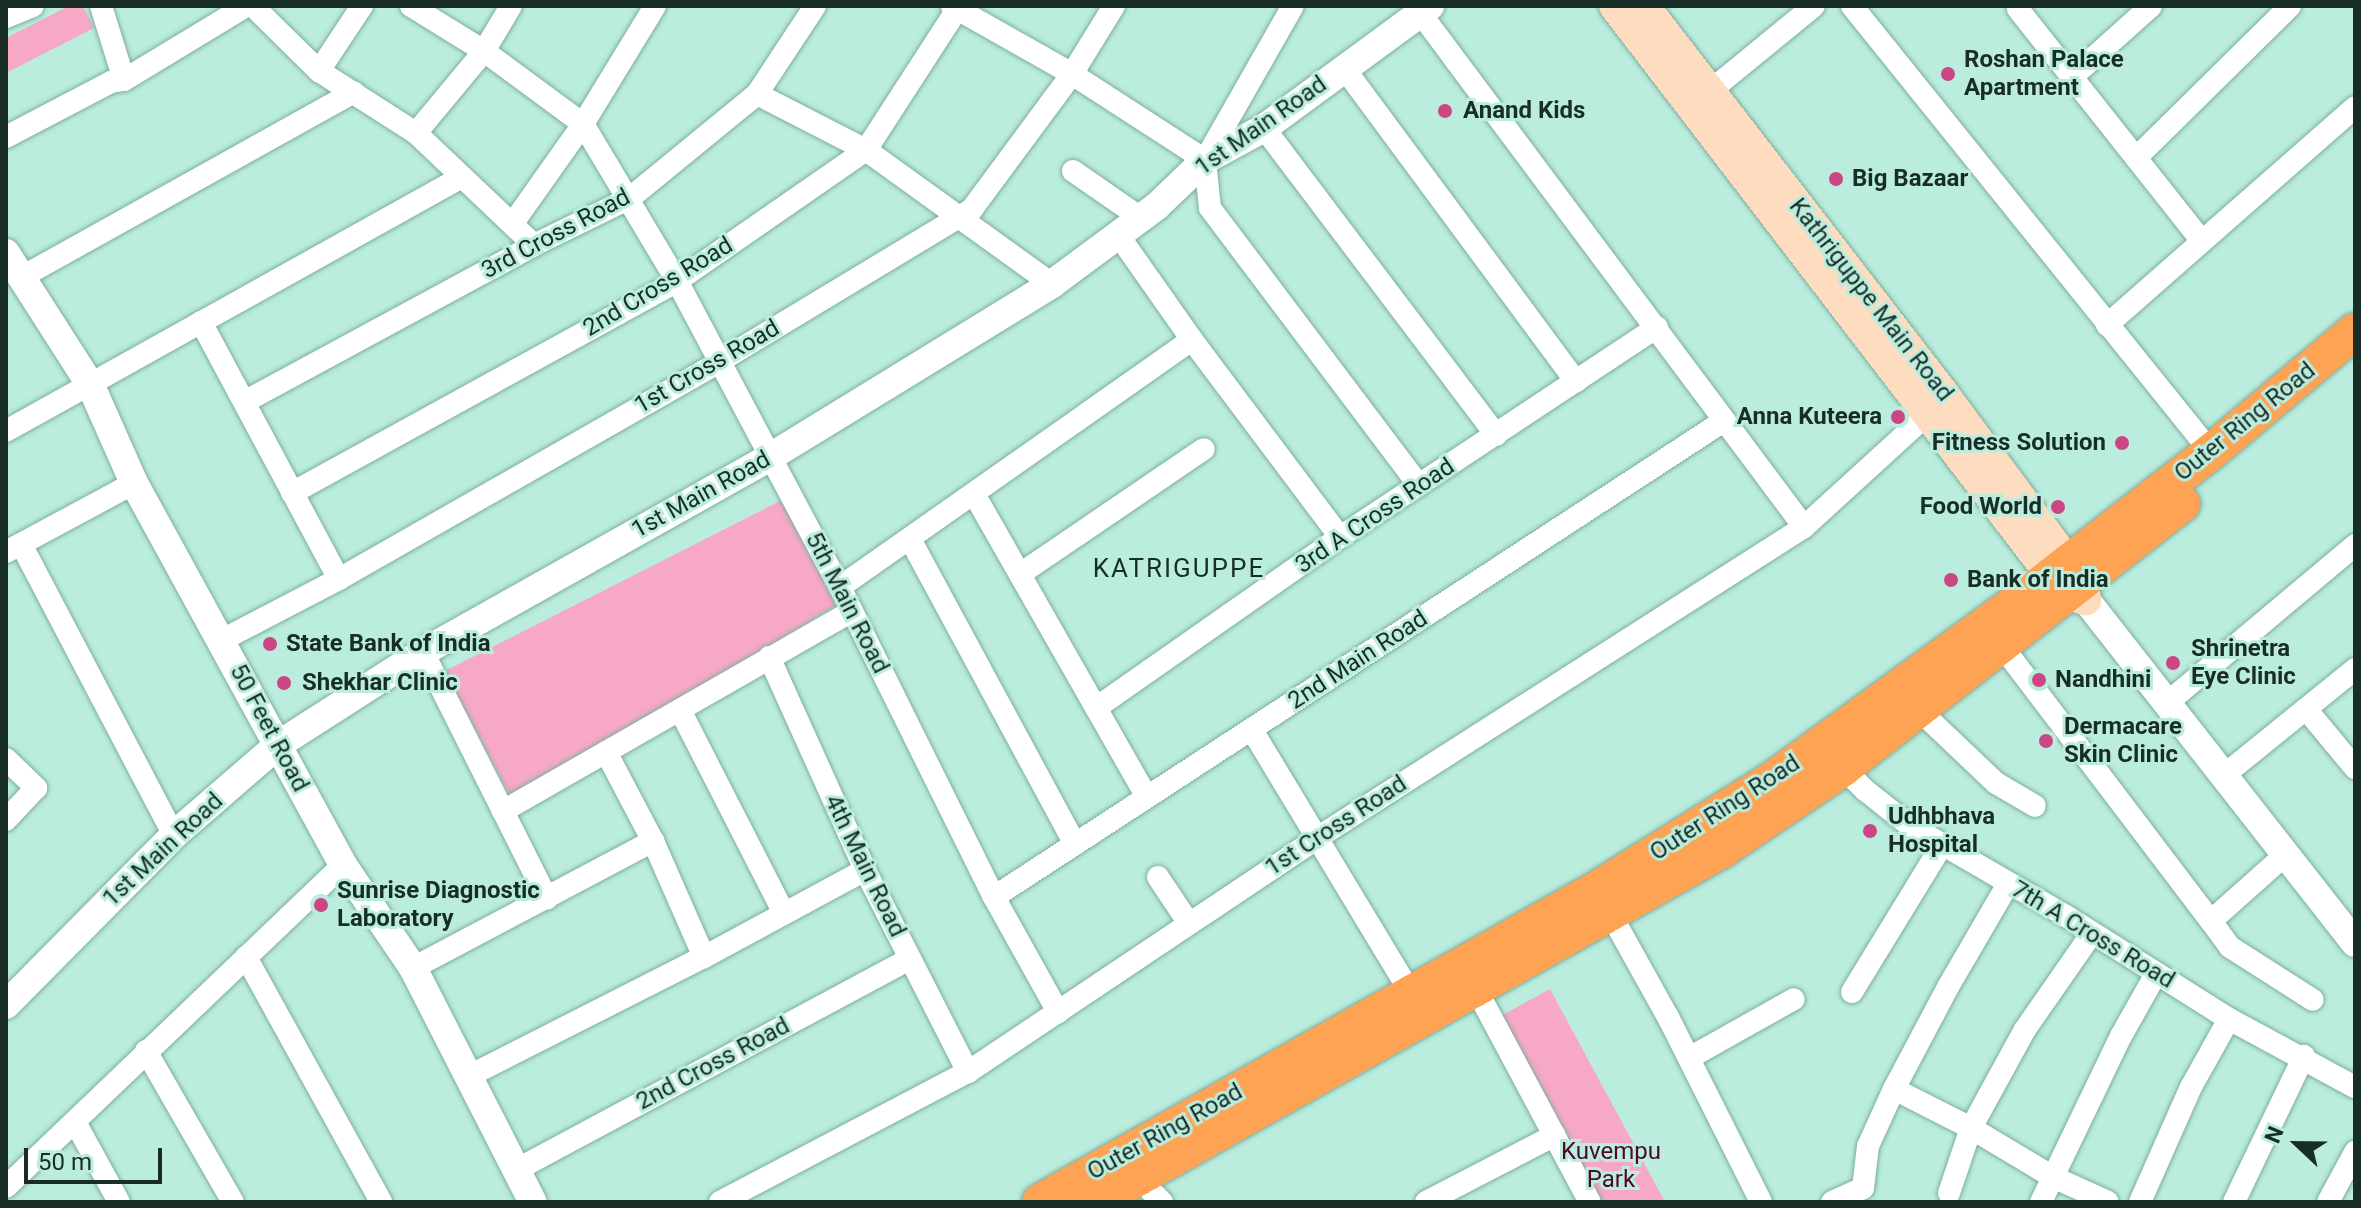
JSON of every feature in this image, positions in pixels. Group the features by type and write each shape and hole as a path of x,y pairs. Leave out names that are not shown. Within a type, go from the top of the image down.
{"highway":[{"name":"Outer Ring Road","path":"1095,1202 1150,1190 1475,987 1727,847 1843,768 2002,646 2211,452 2355,331"},
{"name":"Outer Ring Road","path":"1040,1202 1592,892 1769,782 2071,583 2355,361"}],"main road":[{"name":"Kathriguppe Main Road","path":"1614,6 1929,413 2071,583"},
{"name":"Kathriguppe Main Road","path":"1645,6 1946,396 2071,583"}],"street":[{"path":"6,17 33,6"},
{"path":"101,6 124,80"},
{"path":"6,137 111,82 124,80 246,6"},
{"path":"253,6 319,71 416,133 534,245"},
{"path":"319,71 362,6"},
{"path":"411,6 484,51 583,124"},
{"path":"416,133 484,51 511,6"},
{"path":"513,223 583,124 655,6"},
{"name":"3rd Cross Road","path":"246,401 534,245 630,198 757,94 815,6"},
{"name":"1st Cross Road","path":"222,640 339,579 717,363 972,209 1072,74 1114,6"},
{"path":"1293,6 1205,160 1210,208 1419,485"},
{"path":"1710,91 1814,6"},
{"path":"1852,6 2211,452"},
{"path":"2072,77 2151,6"},
{"path":"2136,158 2290,6"},
{"path":"956,7 1072,74 1205,160"},
{"name":"2nd Cross Road","path":"292,493 677,281 866,150 956,7"},
{"name":"1st Main Road","path":"6,1005 174,835 278,745 423,652 770,457 1052,284 1130,227 1205,160 1264,128 1422,8 1657,327 1722,422 1804,527"},
{"path":"2018,9 2202,241"},
{"path":"1344,68 1576,382"},
{"path":"20,278 354,92"},
{"path":"757,94 866,150 1052,284"},
{"path":"2107,325 2355,107"},
{"name":"5th Main Road","path":"583,124 677,281 717,363 840,587 994,897 1058,1012"},
{"path":"1264,128 1496,435"},
{"path":"1073,171 1130,227 1192,340 1340,537"},
{"path":"7,429 91,386 460,178"},
{"name":"50 Feet Road","path":"6,253 91,386 134,483 343,865 413,968 471,1075 533,1202"},
{"path":"201,322 339,579"},
{"name":"3rd A Cross Road","path":"1096,708 1340,537 1657,327"},
{"path":"840,587 1192,340"},
{"name":"1st Cross Road","path":"720,1202 968,1072 1188,922 1804,527 1929,413"},
{"name":"2nd Main Road","path":"994,897 1722,422"},
{"path":"1020,574 1204,449"},
{"path":"134,483 13,548 174,835"},
{"path":"974,494 1147,797"},
{"path":"910,539 1075,844"},
{"path":"2167,703 2355,545"},
{"path":"2071,583 2355,943"},
{"path":"503,811 852,611"},
{"path":"2002,646 2230,947 2313,1000"},
{"path":"423,652 547,899"},
{"name":"4th Main Road","path":"769,657 865,870 968,1072"},
{"path":"2223,776 2355,669"},
{"path":"2306,709 2355,768"},
{"path":"680,710 784,913"},
{"path":"1919,710 1996,783 2035,806"},
{"path":"1252,730 1411,994"},
{"path":"606,752 653,841 704,957"},
{"path":"6,759 36,788 6,820"},
{"name":"7th A Cross Road","path":"1843,768 1887,808 1942,845 2092,933 2229,1019 2304,1056 2355,1087"},
{"path":"413,968 653,841"},
{"path":"1852,992 1942,845"},
{"path":"2211,921 2285,855"},
{"path":"6,1187 343,865"},
{"path":"471,1075 704,957 865,870"},
{"path":"1158,877 1188,922"},
{"path":"1832,1202 1867,1195 1868,1146 1948,987 2008,884"},
{"path":"1610,913 1689,1058 1761,1202"},
{"path":"1949,1193 1971,1128 2024,1031 2092,933"},
{"path":"246,957 381,1202"},
{"name":"2nd Cross Road","path":"516,1170 910,959"},
{"path":"2041,1202 2121,1036 2156,974"},
{"path":"1475,987 1590,1202"},
{"path":"1689,1058 1794,999"},
{"path":"2140,1202 2191,1087 2229,1019"},
{"path":"146,1051 233,1202"},
{"path":"2234,1202 2304,1056"},
{"path":"1894,1089 1971,1128 2053,1177 2108,1202"},
{"path":"75,1122 119,1202"},
{"path":"1426,1202 1555,1135"},
{"path":"2328,1202 2355,1152"}],"green space":[{"path":"69,6 83,6 94,28 6,73 6,38"},
{"path":"784,499 836,605 585,759 511,798 445,671"},
{"name":"Kuvempu Park","path":"1550,989 1665,1202 1596,1202 1497,1018"}],"place":[{"name":"Roshan Palace Apartment","path":"1948,74"},
{"name":"Anand Kids","path":"1445,111"},
{"name":"Big Bazaar","path":"1836,179"},
{"name":"Anna Kuteera","path":"1898,417"},
{"name":"Fitness Solution","path":"2122,443"},
{"name":"Food World","path":"2058,507"},
{"name":"Bank of India","path":"1951,580"},
{"name":"State Bank of India","path":"270,644"},
{"name":"Shrinetra Eye Clinic","path":"2173,663"},
{"name":"Nandhini","path":"2039,680"},
{"name":"Shekhar Clinic","path":"284,683"},
{"name":"Dermacare Skin Clinic","path":"2046,741"},
{"name":"Udhbhava Hospital","path":"1870,831"},
{"name":"Sunrise Diagnostic Laboratory","path":"321,905"}],"district":[{"name":"KATRIGUPPE","path":"1179,569"}]}
